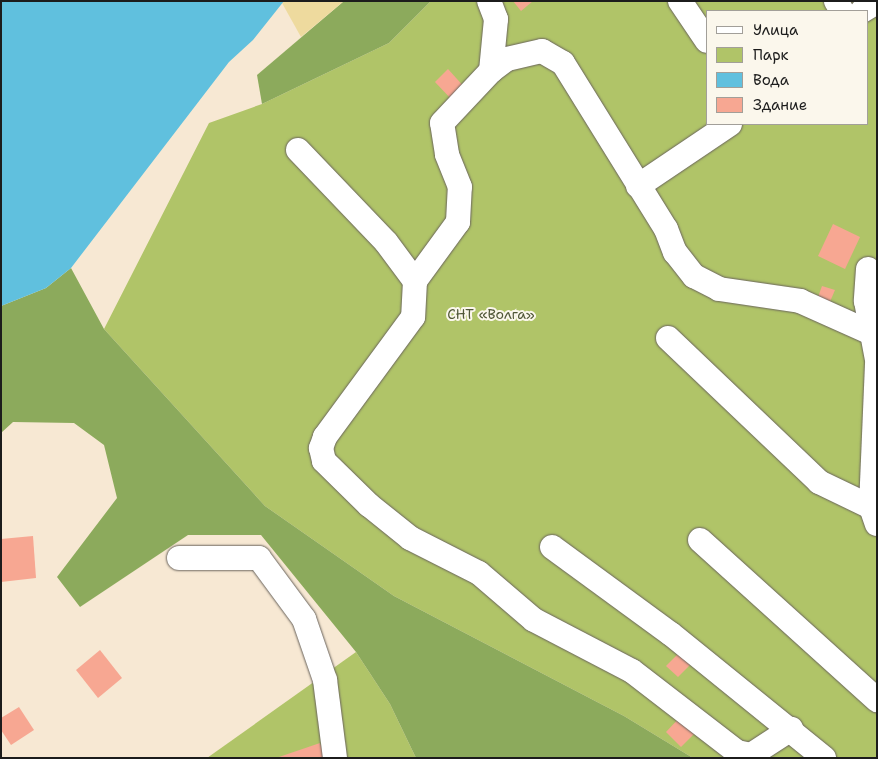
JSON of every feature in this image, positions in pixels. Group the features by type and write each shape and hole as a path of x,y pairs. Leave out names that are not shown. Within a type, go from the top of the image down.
{"street":[{"path":"488,1 496,19 491,71"},
{"path":"680,1 706,40"},
{"path":"864,10 877,2"},
{"path":"791,729 751,755 737,752 632,671 534,620 479,573 410,538 369,505 324,461 321,448 325,437 413,317 415,281 458,222 460,187 447,154 442,123 491,71 507,59 542,51 563,63 666,229 675,252 694,276 720,289 800,301 869,332"},
{"path":"638,186 729,125"},
{"path":"298,150 386,242 415,281"},
{"path":"868,269 866,301 869,332 877,360"},
{"path":"668,338 819,482 874,516"},
{"path":"874,516 877,364"},
{"path":"700,540 877,700"},
{"path":"552,547 671,634 791,729 824,758"},
{"path":"180,558 260,558 304,618 325,680 336,758"}],"green space":[{"path":"344,1 431,1 389,43 262,104 257,75"},
{"name":"СНТ «Волга»","path":"431,1 877,1 877,758 693,758 624,716 394,596 265,506 104,329 209,123 262,104 389,43"},
{"path":"71,268 104,329 265,506 394,596 624,716 693,758 416,758 390,704 356,652 261,535 188,535 80,607 57,577 117,498 104,445 74,423 13,422 1,433 1,306 46,288"},
{"path":"356,652 390,704 416,758 207,758"}],"sand":[{"path":"284,1 344,1 301,37 282,3"}],"water":[{"path":"1,1 284,1 253,40 229,62 71,268 46,288 1,306"}],"building":[{"path":"513,1 533,1 521,11"},
{"path":"448,69 466,89 453,101 435,82"},
{"path":"833,224 860,237 845,269 818,256"},
{"path":"822,286 835,290 829,304 817,300"},
{"path":"33,536 36,578 1,582 1,539"},
{"path":"100,650 122,678 98,698 76,670"},
{"path":"680,652 692,663 678,677 666,666"},
{"path":"19,707 34,730 11,745 1,730 1,718"},
{"path":"682,715 698,730 681,747 666,732"},
{"path":"320,743 325,758 279,758 279,757"}]}
